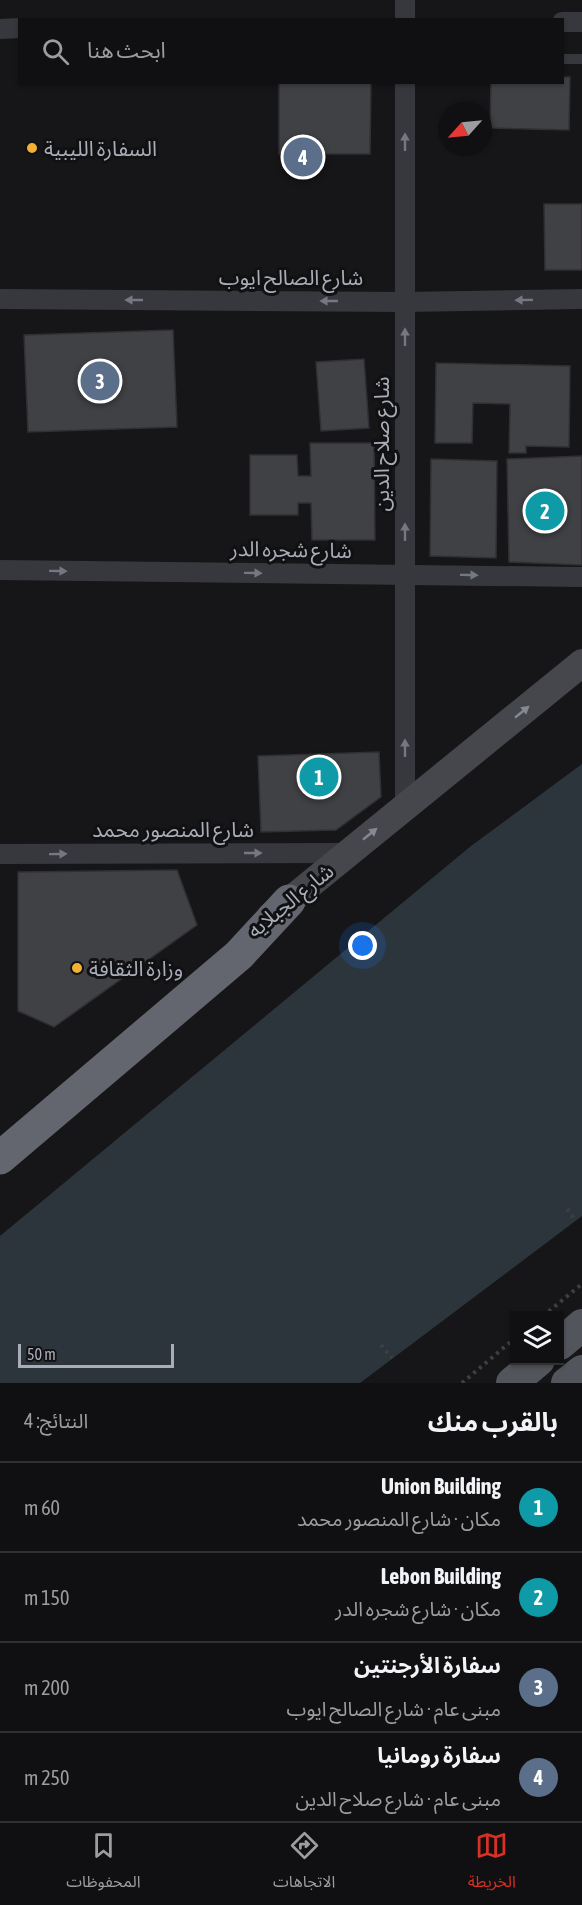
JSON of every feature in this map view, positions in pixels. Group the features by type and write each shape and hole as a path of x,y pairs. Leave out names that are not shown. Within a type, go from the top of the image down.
{"highway":[{"path":"0,1158 239,954 289,901"}],"main road":[{"path":"564,1341 582,1325"},
{"path":"512,1383 533,1365"},
{"path":"567,1383 582,1371"}],"street":[{"path":"405,0 405,18"},
{"path":"564,22 582,22"},
{"path":"0,29 18,28"},
{"name":"شارع صلاح الدين","path":"405,84 405,806"},
{"name":"شارع الصالح ايوب","path":"0,299 405,302 582,299"},
{"name":"شارع شجره الدر","path":"0,570 582,577"},
{"name":"شارع الجبلايه","path":"0,1137 582,663"},
{"name":"شارع المنصور محمد","path":"0,854 347,853"}],"lane":[{"path":"564,59 582,59"}],"path":[{"path":"567,1209 576,1221"},
{"path":"549,1311 582,1284"},
{"path":"462,1383 510,1342"},
{"path":"381,1345 392,1358"}],"shaded area":[{"path":"582,764 582,1216 360,1383 0,1383 0,1236 471,846"}],"building":[{"path":"564,77 570,77 569,130 492,128 491,84 564,84"},
{"path":"279,84 371,84 370,154 279,154"},
{"path":"544,204 582,204 582,270 545,270"},
{"path":"173,330 177,427 28,432 24,335"},
{"path":"364,359 369,428 321,431 316,362"},
{"path":"436,363 570,366 569,447 526,446 526,453 509,453 510,404 473,403 472,443 435,443"},
{"path":"310,443 374,443 375,540 312,540 311,503 298,503 298,515 250,515 250,455 297,455 298,476 311,476"},
{"path":"582,456 582,565 509,562 507,459"},
{"path":"431,459 497,461 496,558 430,556"},
{"path":"379,752 381,797 336,830 261,832 258,756"},
{"name":"وزارة الثقافة","path":"177,870 197,925 54,1027 18,1011 18,872"}],"place":[{"name":"السفارة الليبية","path":"32,148"},
{"name":"سفارة رومانيا","path":"303,157"},
{"name":"سفارة الأرجنتين","path":"100,381"},
{"name":"Lebon Building","path":"545,511"},
{"name":"Union Building","path":"319,777"},
{"name":"وزارة الثقافة","path":"77,968"}]}
